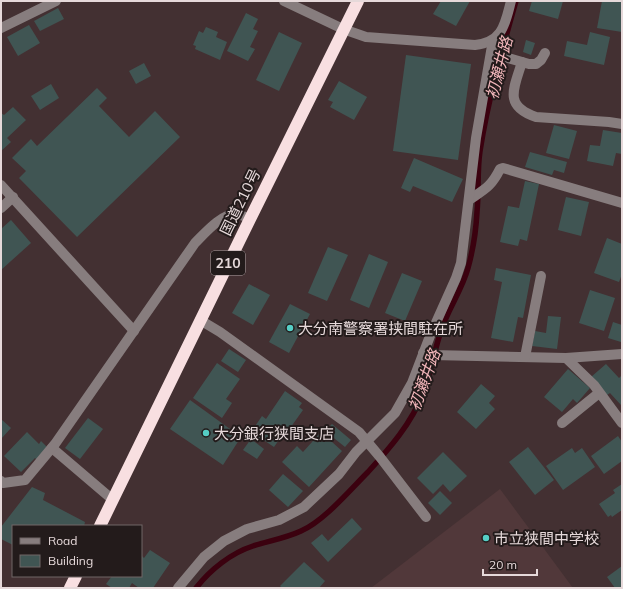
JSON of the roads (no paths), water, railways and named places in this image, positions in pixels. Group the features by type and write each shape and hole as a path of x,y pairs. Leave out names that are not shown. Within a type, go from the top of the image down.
{"highway":[{"name":"国道210号","path":"100,525 358,1"},
{"path":"70,588 76,577"}],"street":[{"path":"1,28 56,1"},
{"path":"284,1 356,35 378,39 476,45 493,40 499,35 505,26 511,1"},
{"path":"178,588 204,557 224,541 247,528 279,520 304,507 339,474 366,441 395,413 402,402 412,383 461,263 476,138 493,40"},
{"path":"490,53 522,62 536,64 542,60 545,53"},
{"path":"522,62 513,89 513,97 514,103 526,114 536,117 622,124"},
{"path":"469,200 486,189 494,181 500,169 503,168 622,203"},
{"path":"1,185 134,331"},
{"path":"1,208 13,197"},
{"path":"1,481 25,480 52,448 189,252 202,236 223,218 236,214 250,219"},
{"path":"525,357 541,276"},
{"path":"200,320 220,332 353,427 366,441 426,517"},
{"path":"423,353 432,355 566,358 622,354"},
{"path":"566,358 594,385 622,423"},
{"path":"562,422 599,393"},
{"path":"52,448 113,500"}],"waterway":[{"name":"初瀬井路","path":"196,588 214,569 237,553 253,546 283,538 301,531 328,513 392,445 413,415 426,385 444,323 462,284 470,261 476,226 479,159 483,132 496,75 516,1"}],"place":[{"name":"大分南警察署挟間駐在所","path":"290,328"},
{"name":"大分銀行狭間支店","path":"206,433"},
{"name":"市立狭間中学校","path":"486,538"}]}
